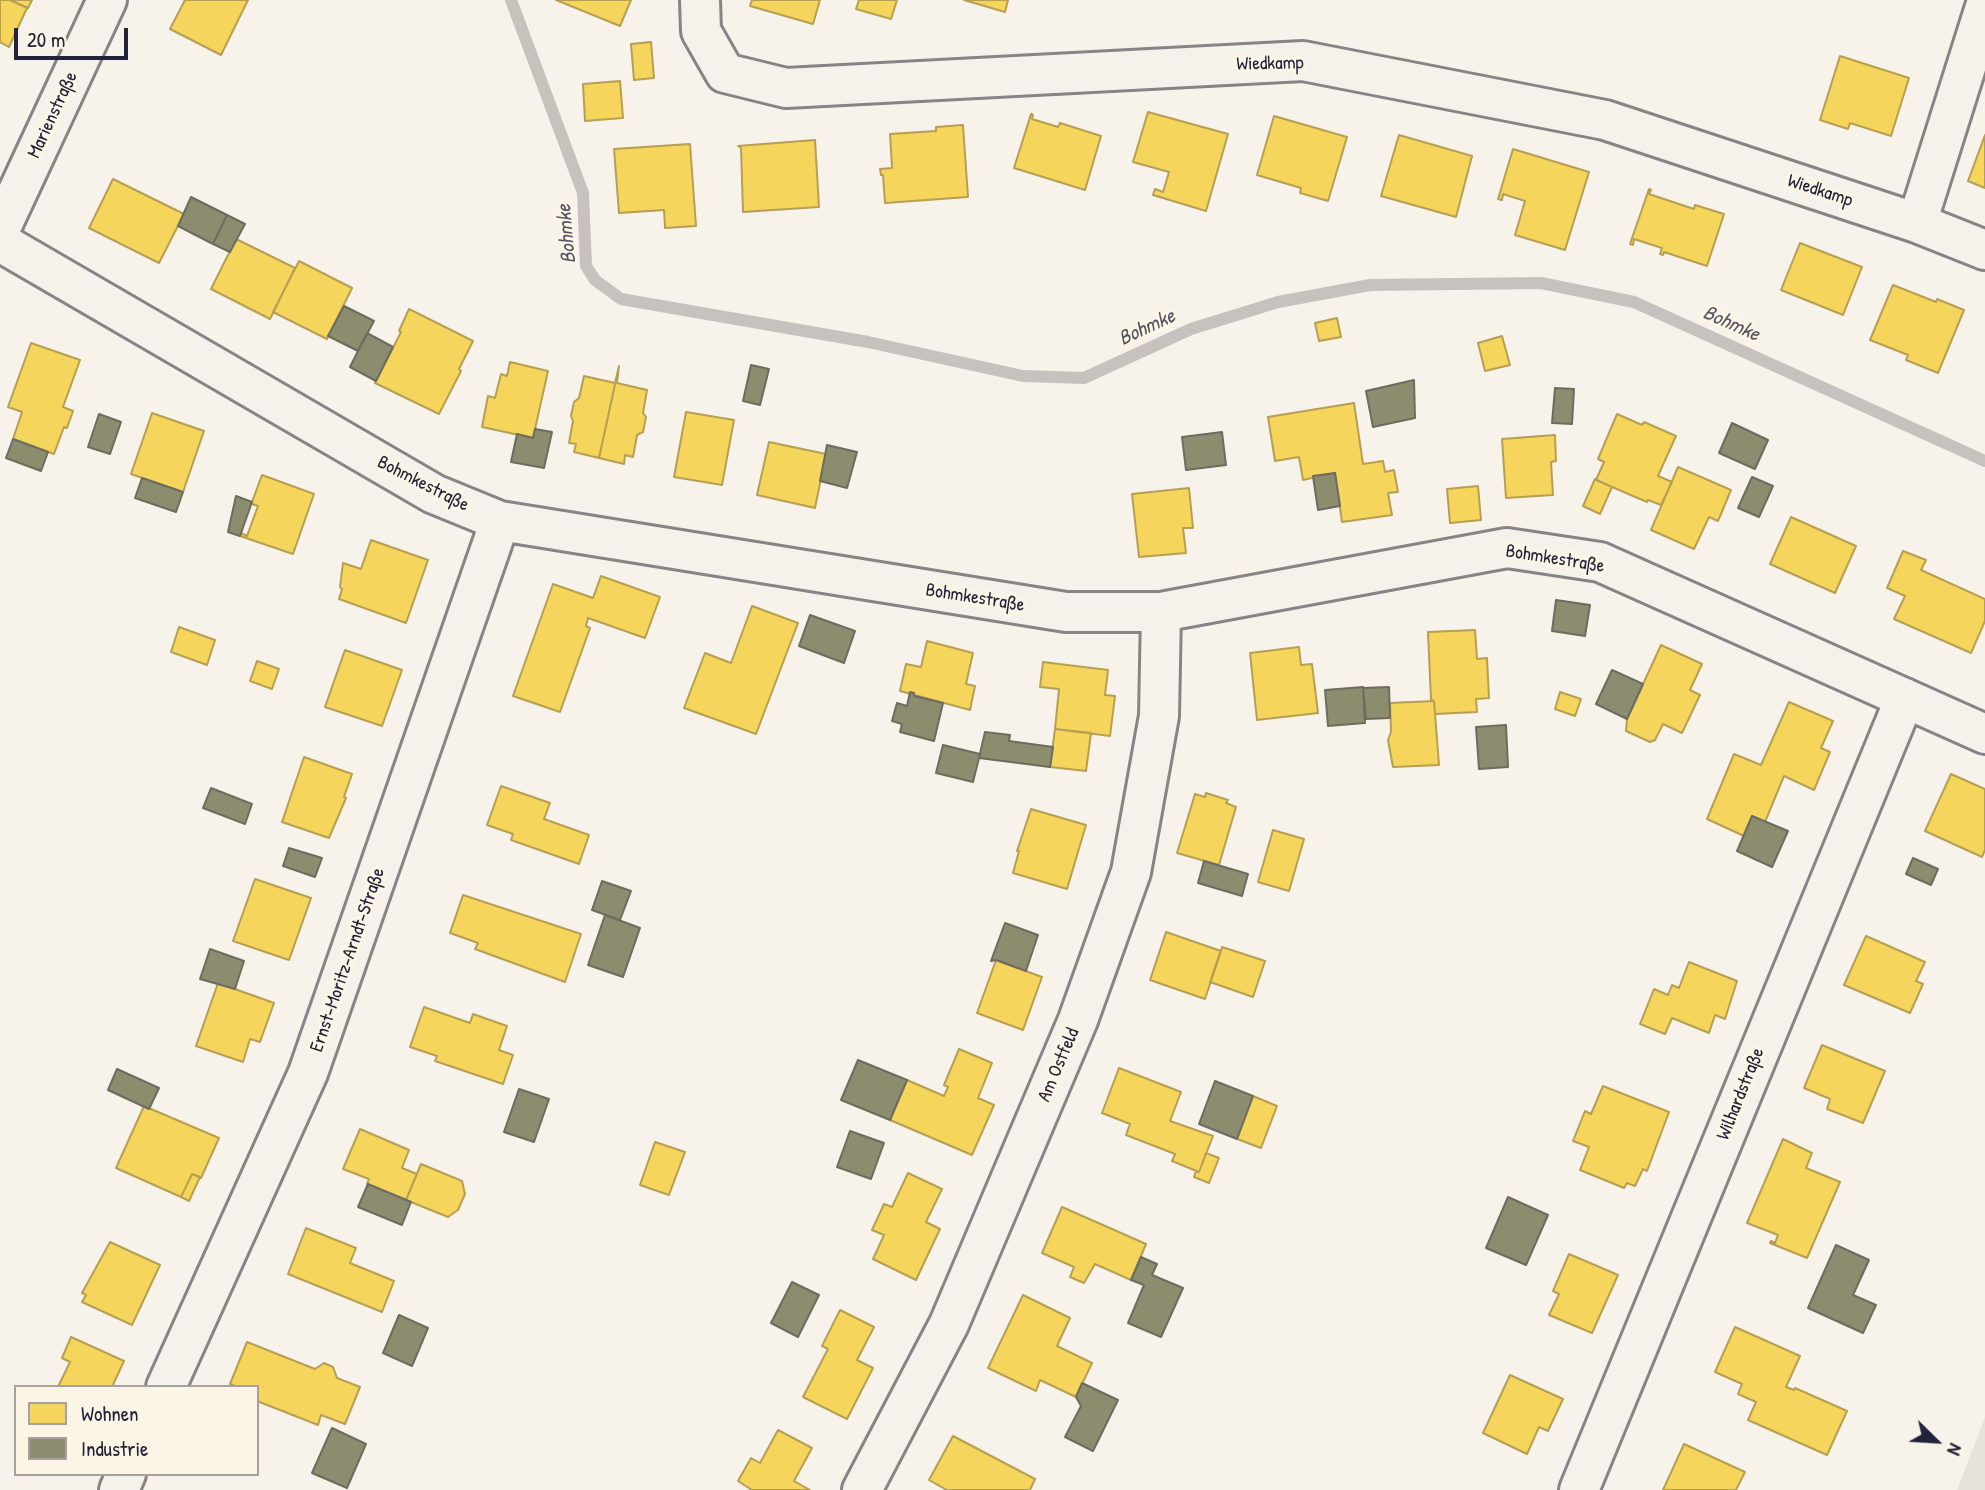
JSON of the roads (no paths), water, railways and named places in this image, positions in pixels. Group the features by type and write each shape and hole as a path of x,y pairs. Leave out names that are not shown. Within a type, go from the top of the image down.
{"street":[{"name":"Marienstraße","path":"0,230 107,0"},
{"name":"Wiedkamp","path":"700,0 701,31 725,73 786,88 1303,61 1605,120 1917,223 1985,250"},
{"path":"1917,223 1985,6"},
{"name":"Bohmkestraße","path":"0,243 435,494 500,521 1066,612 1161,612 1507,548 1600,562 1985,734"},
{"name":"Ernst-Moritz-Arndt-Straße","path":"167,1385 308,1073 500,521"},
{"name":"Am Ostfeld","path":"862,1490 949,1324 1078,1020 1131,872 1159,716 1161,612"},
{"name":"Wilhardstraße","path":"1579,1490 1905,698"}],"waterway":[{"name":"Bohmke","path":"511,0 583,193 586,266 595,280 621,299 868,342 1023,376 1084,378 1191,329 1278,302 1370,285 1541,283 1634,302 1985,461"}]}
